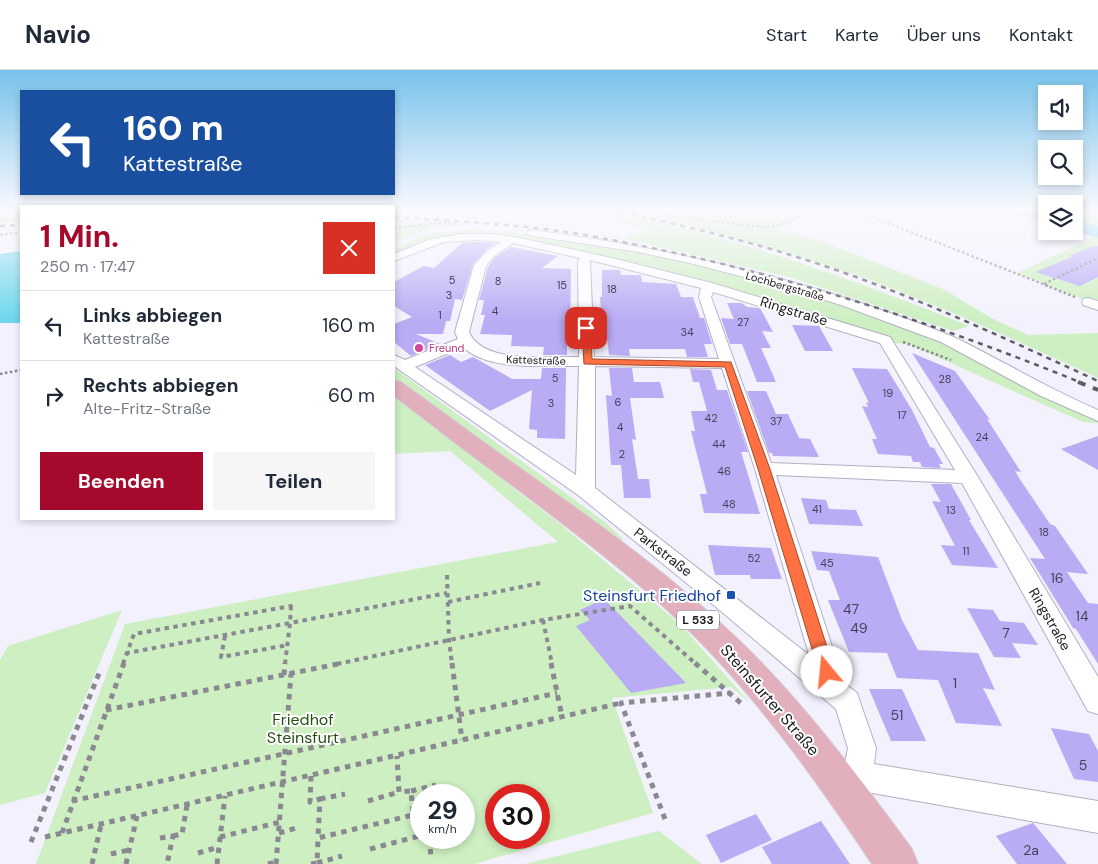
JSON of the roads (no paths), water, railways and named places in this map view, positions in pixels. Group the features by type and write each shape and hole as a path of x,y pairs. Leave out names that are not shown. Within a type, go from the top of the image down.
{"main road":[{"name":"Steinsfurter Straße","path":"395,387 575,518 632,562 689,611 734,656 850,782 898,864"}],"street":[{"name":"Ringstraße","path":"395,258 417,247"},
{"path":"399,362 466,341 463,336 463,327 480,265 490,254 500,247"},
{"name":"Ringstraße","path":"540,247 587,256 708,286 884,340 968,477 1098,702"},
{"name":"Lochbergstraße","path":"625,247 700,263 783,284 883,316 948,340 1038,388 1098,416"},
{"path":"585,490 588,362 584,261 587,256"},
{"path":"708,286 705,296 764,469 833,691"},
{"name":"Kattestraße","path":"466,341 483,354 504,360 728,364"},
{"name":"Parkstraße","path":"399,362 585,490 724,600 847,702 862,748 850,782"},
{"path":"764,469 968,477"},
{"path":"850,782 1098,817"}],"water":[{"path":"20,251 20,323 0,323 0,254"}],"railway":[{"path":"648,247 772,277 896,314 1082,383"},
{"path":"763,247 876,284 1024,347 1098,381"},
{"path":"1078,382 1098,390"}],"place":[{"name":"Freund","path":"419,348"},
{"name":"Steinsfurt Friedhof","path":"731,595"}],"park label":[{"name":"Friedhof Steinsfurt","path":"303,728"}]}
